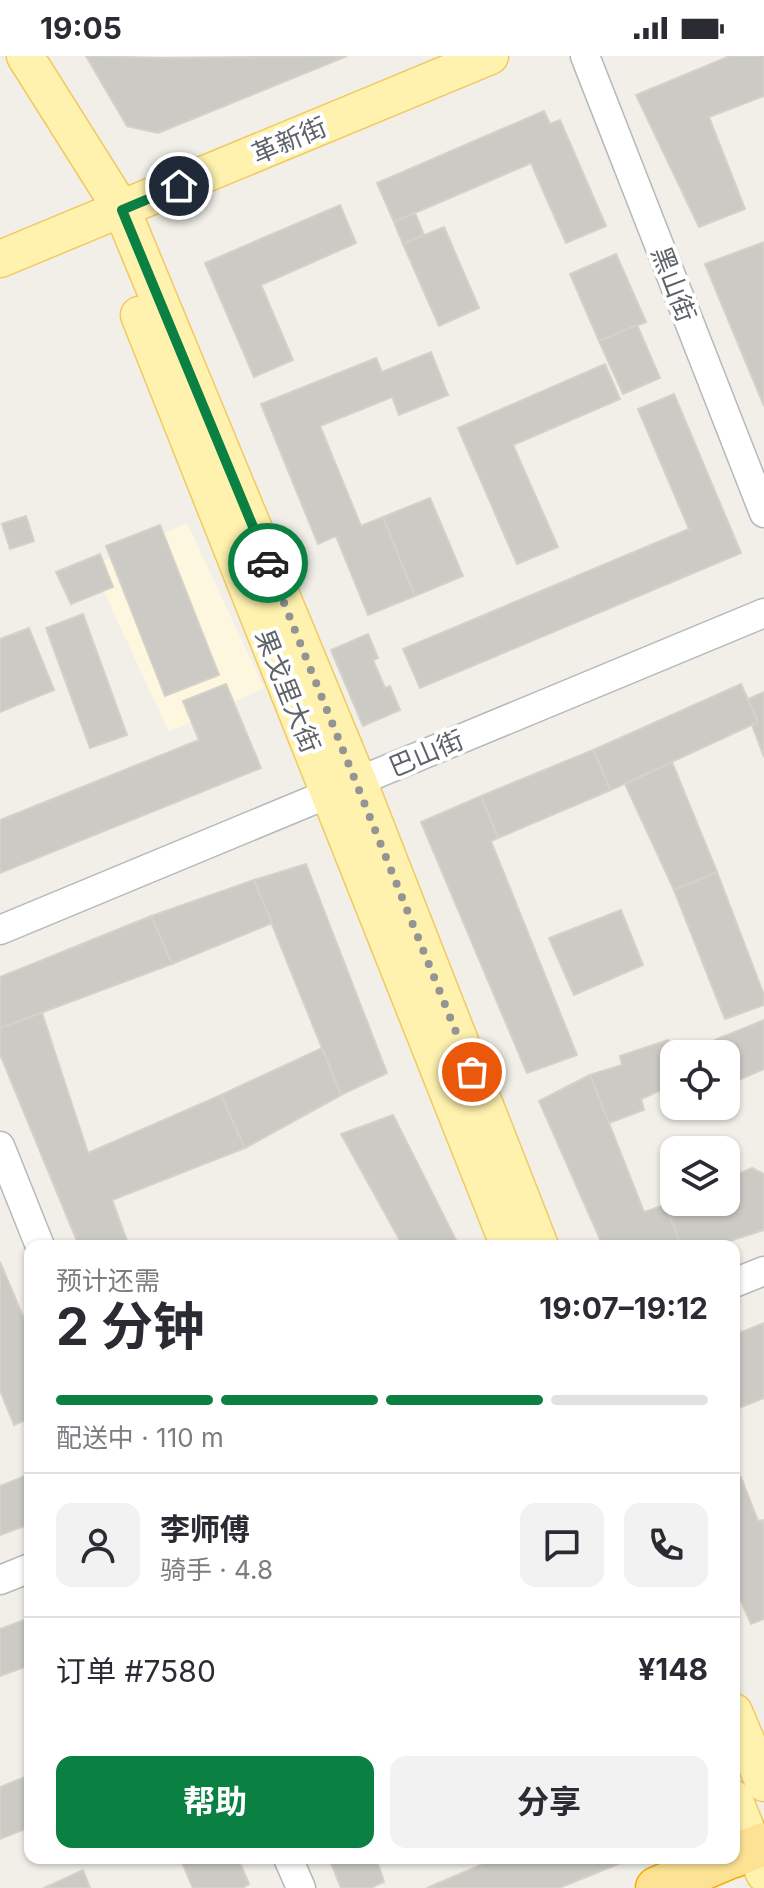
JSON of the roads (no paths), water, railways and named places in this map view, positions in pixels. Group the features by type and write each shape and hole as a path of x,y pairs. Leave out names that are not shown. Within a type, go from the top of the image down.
{"highway":[{"path":"657,1888 724,1864"}],"main road":[{"name":"果戈里大街","path":"25,56 112,214 344,787 537,1240"},
{"name":"革新街","path":"0,259 490,56"},
{"name":"果戈里大街","path":"0,63 112,214"},
{"name":"果戈里大街","path":"344,787 507,1240"},
{"path":"740,1726 764,1783"},
{"path":"740,1821 749,1855"}],"street":[{"name":"黑山街","path":"585,56 764,513"},
{"name":"巴山街","path":"0,930 764,613"},
{"path":"0,1146 38,1240"},
{"path":"740,1281 764,1271"},
{"path":"0,1580 24,1570"},
{"path":"291,1864 301,1888"}]}
